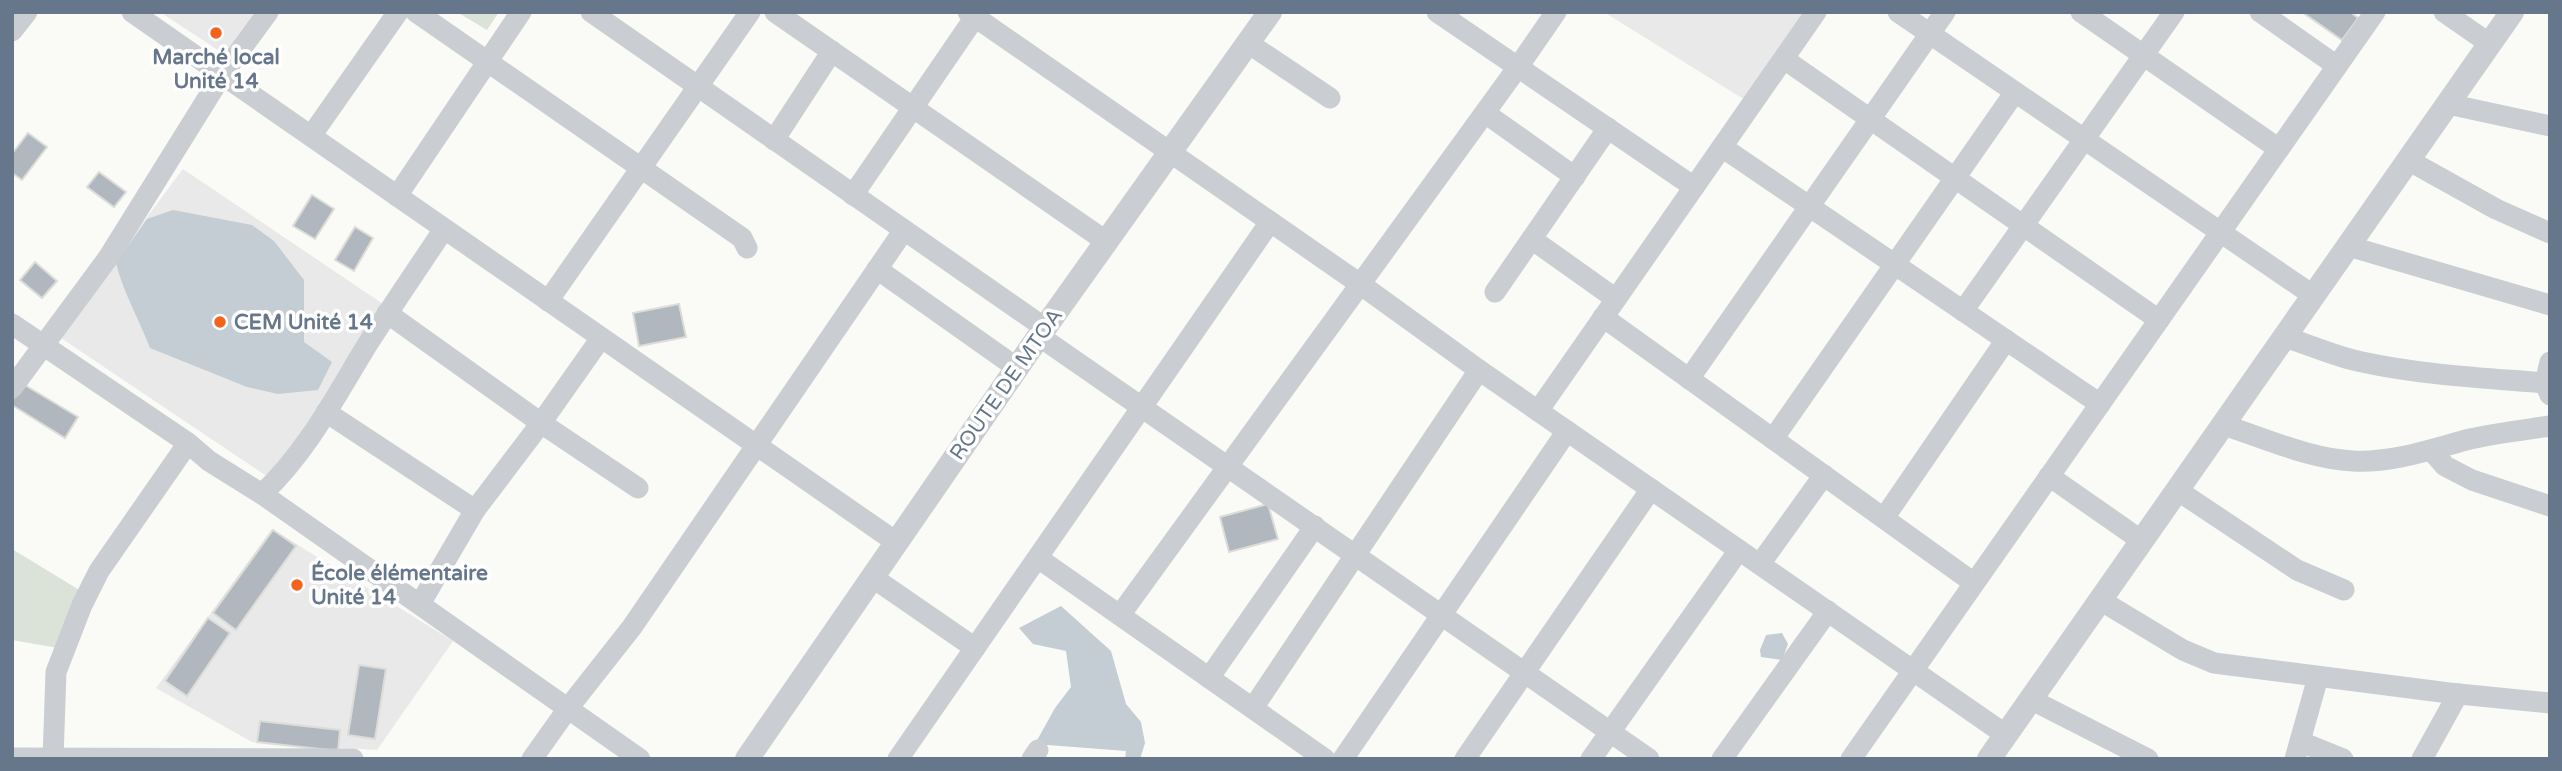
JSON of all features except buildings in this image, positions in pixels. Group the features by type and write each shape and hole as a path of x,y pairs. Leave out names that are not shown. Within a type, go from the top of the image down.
{"street":[{"path":"132,12 896,542"},
{"path":"12,388 108,258 222,75 268,12"},
{"path":"311,136 398,12"},
{"path":"416,12 742,238 747,248"},
{"path":"397,197 521,12"},
{"path":"592,12 904,230 1142,407 1649,759"},
{"path":"548,301 750,12"},
{"path":"775,12 1107,242"},
{"name":"ROUTE DE MTOA","path":"747,759 1042,332 1270,12"},
{"path":"1437,12 1694,187"},
{"path":"1119,615 1556,12"},
{"path":"1538,411 1816,12"},
{"path":"1898,12 2314,296"},
{"path":"1689,379 1945,12"},
{"path":"1964,311 2174,12"},
{"path":"2260,12 2337,66"},
{"path":"1851,759 2375,12"},
{"path":"2444,12 2490,44"},
{"path":"1989,759 2512,12"},
{"path":"2084,13 2279,149"},
{"path":"853,195 972,15 2006,735"},
{"path":"1248,43 1330,98"},
{"path":"774,140 831,51"},
{"path":"1784,59 2159,320"},
{"path":"1773,439 2015,92"},
{"path":"2448,104 2550,126"},
{"path":"1485,113 1575,177"},
{"path":"1495,292 1608,128"},
{"path":"1722,147 2100,404"},
{"path":"2408,160 2496,209 2550,233"},
{"path":"898,759 1270,222"},
{"path":"262,494 276,481 327,412 387,313 444,229"},
{"path":"532,759 632,627 904,230"},
{"path":"1533,240 1616,299"},
{"path":"2348,246 2550,305"},
{"path":"877,269 1017,368"},
{"path":"387,313 541,423 638,488"},
{"path":"1603,317 1974,583"},
{"path":"12,324 188,443 209,461 262,494 640,759"},
{"path":"2285,337 2359,362 2548,389 2550,362"},
{"path":"420,604 475,510 601,338"},
{"path":"1884,518 2006,340"},
{"path":"1253,708 1479,370"},
{"path":"327,412 475,510"},
{"path":"2223,425 2324,458 2351,461 2368,461 2431,450 2471,439 2550,426"},
{"path":"1343,759 1567,431"},
{"path":"53,758 56,672 82,605 99,571 188,443"},
{"path":"2431,450 2445,466 2472,480 2550,506"},
{"path":"1760,564 1824,475"},
{"path":"2049,476 2142,541"},
{"path":"1465,759 1651,489"},
{"path":"2178,490 2297,570 2344,590"},
{"path":"1209,678 1315,526"},
{"path":"1591,759 1739,550"},
{"path":"1038,558 1325,759"},
{"path":"872,577 975,648"},
{"path":"2100,600 2183,650 2214,663 2550,703"},
{"path":"1721,759 1828,611"},
{"path":"2318,677 2298,750 2343,759"},
{"path":"2422,759 2458,694"},
{"path":"2032,700 2148,759"},
{"path":"12,758 351,759"}],"shaded area":[{"name":"Marché local Unité 14","path":"160,12 255,12 224,54"},
{"path":"457,12 499,12 487,30"},
{"path":"1604,12 1805,12 1745,100"},
{"name":"CEM Unité 14","path":"183,169 383,304 271,479 58,336"},
{"path":"173,210 252,225 274,241 304,280 304,342 332,362 318,390 278,394 247,387 150,348 116,263 147,219"},
{"name":"École élémentaire Unité 14","path":"272,529 453,641 377,750 252,742 156,688"},
{"path":"12,549 81,591 58,648 12,640"},
{"path":"1061,606 1111,651 1126,704 1141,722 1145,743 1140,759 1125,759 1126,751 1035,744 1055,708 1071,687 1066,651 1033,644 1019,628"},
{"path":"1782,633 1788,644 1782,660 1761,657 1760,650 1766,635"}],"place":[{"name":"Marché local Unité 14","path":"216,33"},
{"name":"CEM Unité 14","path":"220,322"},
{"name":"École élémentaire Unité 14","path":"297,585"}]}
